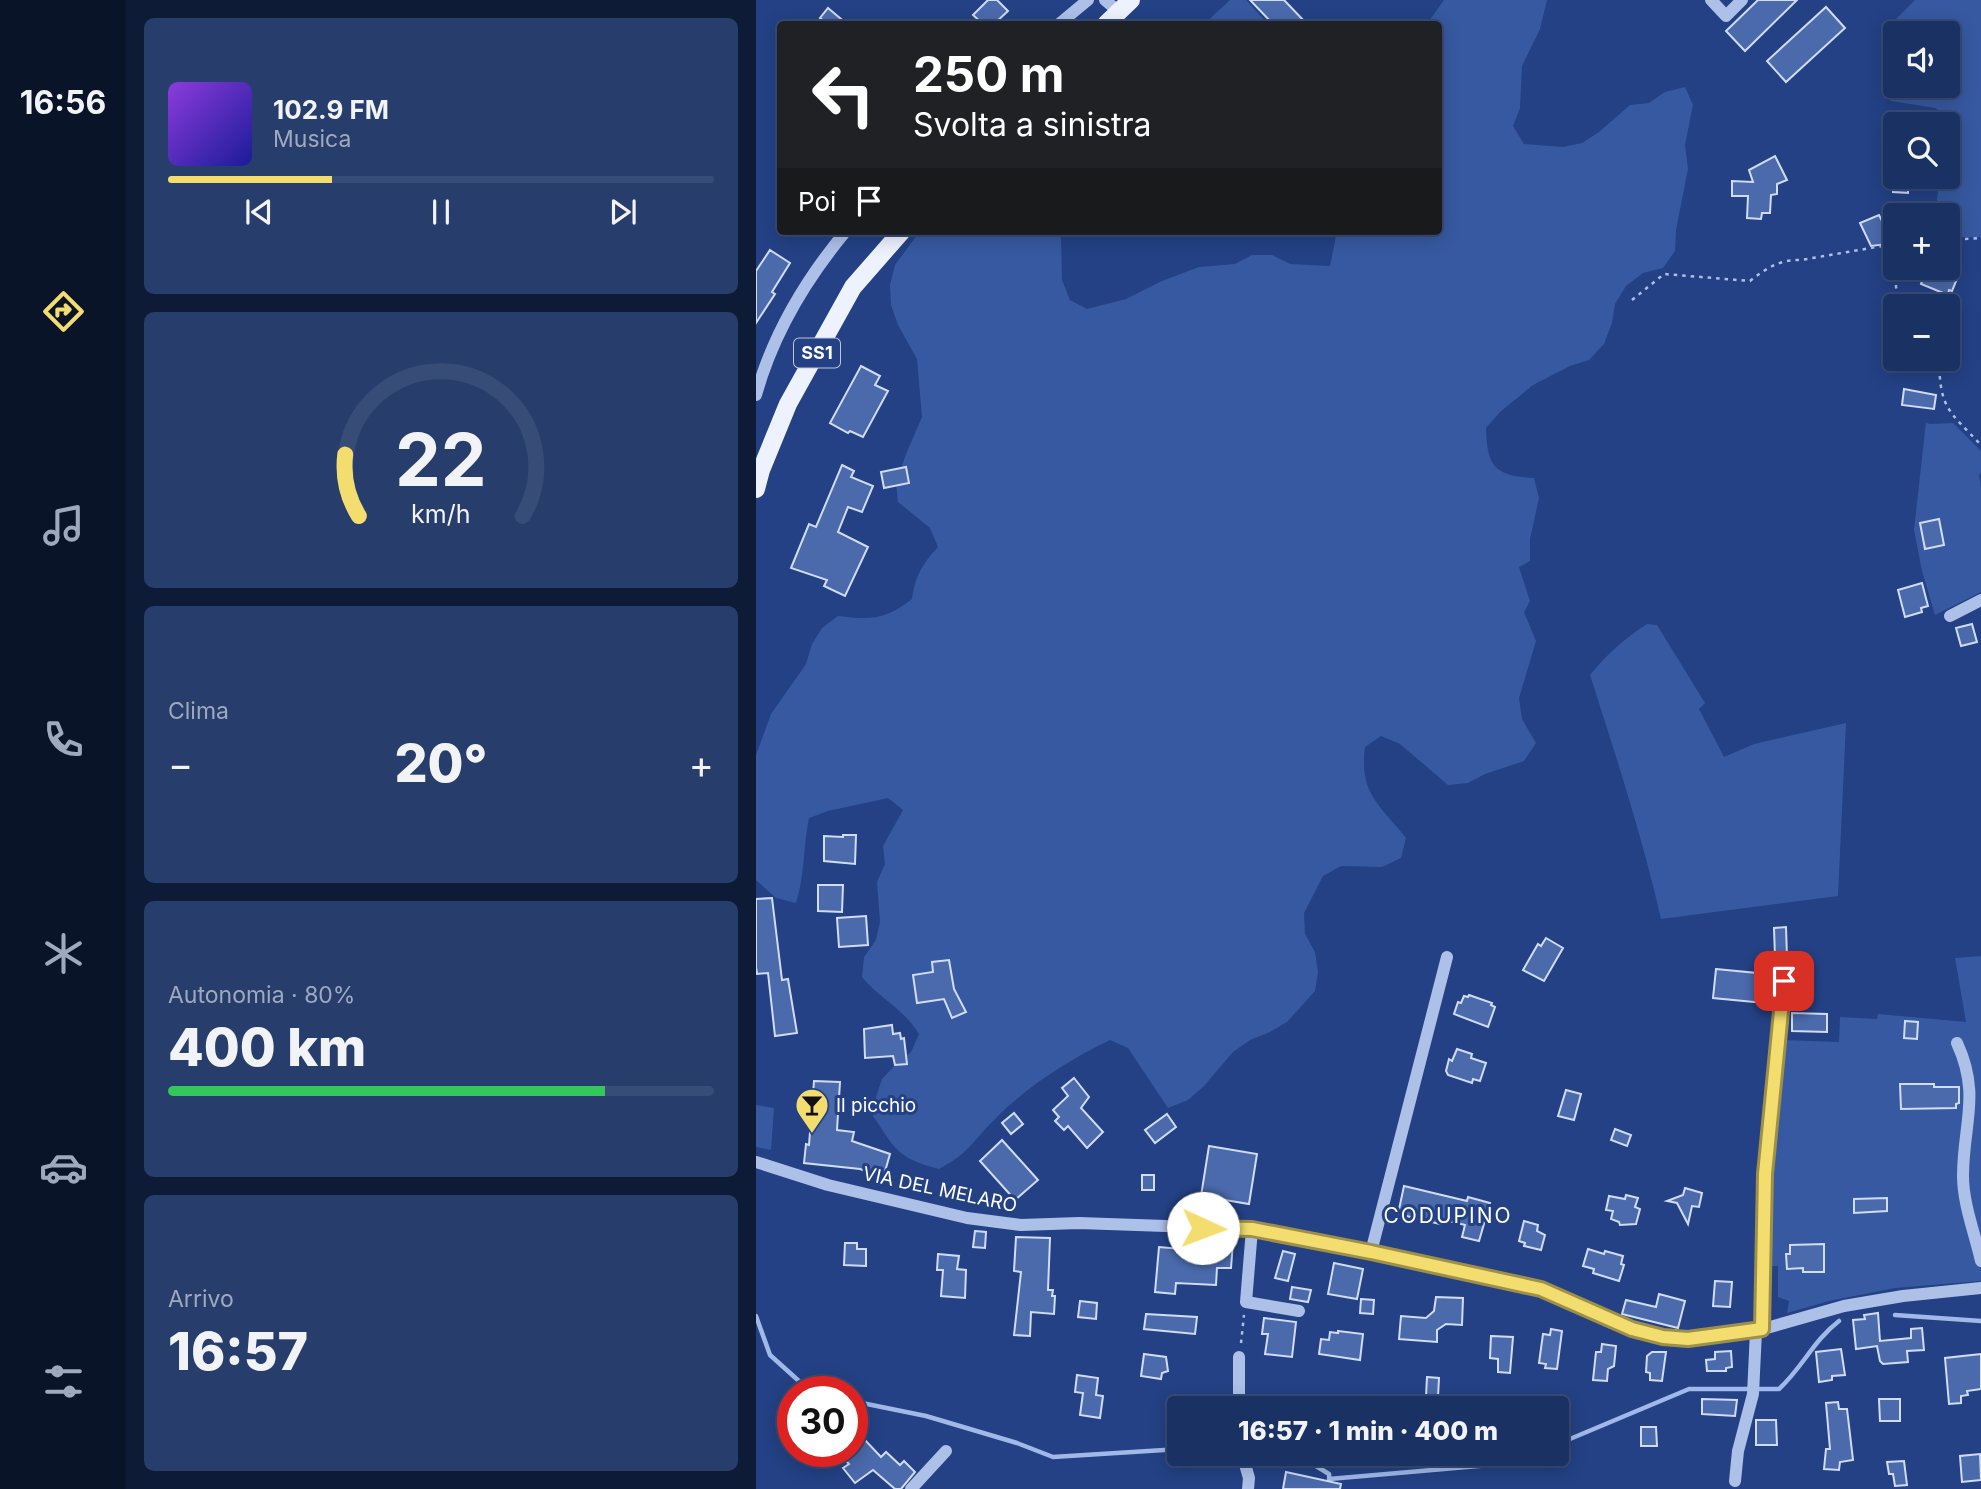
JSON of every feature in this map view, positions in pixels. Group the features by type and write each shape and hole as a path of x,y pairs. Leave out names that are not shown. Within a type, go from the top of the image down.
{"main road":[{"name":"SS1","path":"756,489 759,468 788,404 853,288 899,235"}],"street":[{"path":"1063,21 1088,0"},
{"path":"1711,0 1726,16 1742,0"},
{"path":"756,395 787,315 843,235"},
{"path":"1950,616 1981,600"},
{"path":"1371,1252 1447,957"},
{"path":"1735,1481 1738,1451 1754,1394 1765,1174 1784,981"},
{"path":"1957,1043 1967,1064 1970,1084 1963,1176 1981,1261"},
{"name":"VIA DEL MELARO","path":"756,1162 828,1185 981,1220 1021,1225 1079,1223 1252,1229 1541,1289 1632,1329 1663,1337 1688,1339 1759,1330 1844,1306 1903,1296 1981,1288"},
{"path":"1252,1229 1246,1302 1299,1311"},
{"path":"1239,1396 1240,1357"},
{"path":"911,1489 946,1451"},
{"path":"1245,1466 1249,1484"}],"path":[{"path":"1960,240 1981,239"},
{"path":"1632,300 1664,274 1750,281 1786,259 1883,245"},
{"path":"1939,371 1945,407 1981,445"},
{"path":"1240,1357 1246,1302"}],"shaded area":[{"path":"1230,0 1246,0 1265,21 1237,20 1207,21"},
{"path":"1444,0 1547,0 1540,29 1522,66 1520,108 1513,126 1524,144 1563,147 1582,143 1630,105 1649,103 1665,92 1685,87 1693,105 1685,145 1688,169 1676,230 1675,251 1663,268 1643,273 1626,286 1615,304 1612,323 1604,344 1589,360 1570,366 1533,385 1500,412 1486,428 1488,452 1496,467 1510,475 1534,478 1539,498 1530,539 1530,561 1519,567 1530,601 1524,612 1536,641 1519,698 1522,719 1536,743 1524,761 1485,774 1468,783 1448,785 1400,744 1381,736 1365,747 1364,763 1368,787 1406,838 1401,858 1382,867 1341,866 1323,876 1304,913 1305,934 1315,952 1318,972 1315,991 1287,1022 1250,1040 1233,1052 1188,1100 1168,1108 1128,1048 1110,1040 1034,1085 949,1163 939,1169 914,1161 893,1145 873,1116 882,1079 911,1052 919,1034 906,1017 862,977 864,957 876,940 880,922 877,882 885,864 883,846 903,810 888,798 828,811 809,818 796,903 776,898 756,880 756,755 771,714 806,664 812,644 822,628 838,616 877,617 902,606 912,599 920,571 938,547 930,528 898,502 896,483 922,417 917,359 898,325 891,305 890,285 895,265 917,235 1061,235 1062,280 1070,300 1087,309 1126,299 1199,267 1235,264 1252,255 1272,255 1290,264 1330,266 1336,235 1442,235 1442,21 1429,21"},
{"path":"1915,0 1981,0 1981,237 1960,237 1960,203 1937,203 1938,189 1960,189 1960,112 1942,112 1935,108 1891,101 1890,98 1960,98 1960,21 1895,21"},
{"path":"1926,422 1953,423 1981,451 1981,592 1935,615 1914,530"},
{"path":"1647,624 1657,625 1705,703 1699,709 1724,757 1754,744 1846,723 1838,896 1661,919 1637,827 1590,675 1616,647"},
{"path":"1981,956 1981,1281 1895,1288 1829,1301 1787,1313 1789,1301 1778,1297 1778,1266 1768,1266 1771,1175 1782,1040 1839,1042 1840,1017 1877,1019 1878,1014 1966,1022 1955,958"},
{"path":"756,1105 774,1108 771,1150 756,1147"}],"building":[{"path":"988,0 997,0 1008,11 997,21 980,21 973,15"},
{"path":"1250,0 1284,0 1304,21 1270,21"},
{"path":"1758,0 1797,0 1745,51 1726,31"},
{"path":"1826,7 1845,28 1786,82 1767,61"},
{"path":"828,8 843,21 824,21 820,18"},
{"path":"1775,156 1787,180 1777,184 1777,194 1771,195 1770,213 1762,213 1761,219 1747,218 1748,196 1732,196 1732,181 1753,182 1749,170"},
{"path":"1893,189 1908,189 1908,193 1893,192"},
{"path":"1879,215 1883,223 1883,245 1871,246 1860,223"},
{"path":"770,250 790,263 772,292 775,294 756,323 756,271"},
{"path":"1922,280 1957,280 1948,294 1921,284"},
{"path":"861,366 880,376 875,385 888,391 863,437 850,431 848,433 830,423"},
{"path":"1904,389 1936,395 1934,409 1902,405"},
{"path":"842,465 854,471 851,477 873,486 862,512 848,507 838,532 868,547 845,596 824,586 827,580 791,568 809,524 816,527"},
{"path":"906,467 909,483 884,488 881,472"},
{"path":"1939,519 1944,545 1925,549 1920,523"},
{"path":"1922,583 1928,606 1921,608 1922,612 1905,617 1898,590"},
{"path":"1972,624 1977,642 1961,646 1956,628"},
{"path":"856,835 855,864 824,861 824,836"},
{"path":"818,885 843,885 842,912 818,911"},
{"path":"772,898 782,980 788,979 797,1033 775,1036 768,973 757,974 756,967 756,899"},
{"path":"866,916 868,945 839,947 837,918"},
{"path":"1786,927 1787,957 1775,957 1774,928"},
{"path":"1546,938 1563,948 1544,981 1523,970 1538,944 1541,946"},
{"path":"949,960 954,989 966,1012 952,1018 944,999 917,1003 913,975 933,972 932,962"},
{"path":"1716,969 1767,974 1764,1003 1713,998"},
{"path":"1469,995 1492,1003 1495,1007 1488,1027 1454,1014 1458,1002 1461,1003 1464,996"},
{"path":"1792,1013 1827,1014 1827,1032 1792,1031"},
{"path":"1905,1021 1918,1022 1917,1039 1904,1038"},
{"path":"892,1025 893,1034 900,1033 901,1039 904,1038 907,1064 895,1065 893,1056 865,1058 864,1029"},
{"path":"1457,1049 1486,1063 1480,1081 1473,1079 1472,1083 1448,1075 1446,1071 1449,1059 1452,1061"},
{"path":"1074,1078 1089,1097 1081,1108 1103,1132 1087,1148 1068,1126 1064,1130 1055,1121 1059,1117 1053,1110 1068,1096 1062,1088"},
{"path":"814,1081 840,1082 837,1130 854,1132 852,1141 890,1154 884,1175 881,1177 860,1169 804,1163 806,1144 809,1145"},
{"path":"1900,1084 1959,1087 1959,1103 1956,1108 1901,1109"},
{"path":"1566,1090 1581,1094 1574,1120 1558,1116"},
{"path":"1014,1113 1023,1124 1011,1134 1002,1123"},
{"path":"1167,1114 1176,1127 1155,1143 1145,1130"},
{"path":"1615,1129 1631,1135 1627,1146 1611,1140"},
{"path":"1002,1140 1038,1180 1015,1200 980,1161"},
{"path":"1209,1146 1257,1154 1249,1204 1201,1196"},
{"path":"1142,1175 1154,1175 1154,1190 1142,1190"},
{"path":"1404,1186 1467,1201 1468,1197 1490,1203 1479,1241 1462,1237 1465,1225 1441,1219 1440,1224 1398,1214"},
{"path":"1685,1188 1702,1193 1699,1207 1692,1206 1688,1224 1677,1203 1667,1201 1683,1195"},
{"path":"1626,1195 1638,1198 1635,1207 1640,1209 1636,1224 1620,1225 1611,1219 1613,1211 1606,1210 1609,1196 1625,1199"},
{"path":"1887,1198 1887,1211 1854,1213 1854,1199"},
{"path":"1524,1221 1538,1225 1537,1231 1545,1235 1541,1250 1524,1246 1525,1243 1519,1241"},
{"path":"975,1231 986,1232 985,1248 973,1247"},
{"path":"1016,1237 1050,1238 1048,1290 1053,1290 1052,1296 1055,1296 1054,1314 1031,1312 1030,1336 1014,1335 1021,1272 1014,1271"},
{"path":"1205,1240 1233,1242 1231,1268 1217,1268 1216,1285 1176,1283 1175,1294 1155,1292 1159,1247 1205,1251"},
{"path":"845,1243 857,1243 857,1249 866,1249 866,1266 844,1265"},
{"path":"1824,1244 1824,1272 1803,1272 1803,1268 1787,1269 1786,1254 1790,1254 1790,1245"},
{"path":"1588,1249 1623,1256 1621,1264 1624,1265 1619,1281 1593,1273 1594,1269 1583,1266"},
{"path":"1283,1251 1295,1254 1288,1281 1275,1278"},
{"path":"938,1254 959,1256 957,1269 966,1270 965,1298 941,1296 943,1270 937,1270"},
{"path":"1334,1263 1363,1269 1357,1299 1328,1294"},
{"path":"1715,1281 1732,1282 1730,1307 1713,1306"},
{"path":"1292,1287 1311,1290 1308,1302 1290,1299"},
{"path":"1659,1294 1685,1301 1678,1328 1622,1314 1626,1300 1656,1307"},
{"path":"1436,1297 1463,1298 1462,1325 1446,1324 1437,1330 1437,1342 1399,1339 1401,1316 1426,1318 1434,1311"},
{"path":"1361,1299 1374,1300 1373,1314 1360,1313"},
{"path":"1080,1301 1097,1303 1096,1319 1078,1317"},
{"path":"1878,1313 1880,1341 1911,1338 1911,1329 1922,1328 1924,1350 1907,1351 1908,1362 1883,1364 1877,1346 1856,1349 1853,1320 1865,1319 1864,1315"},
{"path":"1146,1314 1197,1317 1195,1334 1144,1329"},
{"path":"1264,1318 1296,1322 1292,1357 1265,1354 1268,1334 1262,1334"},
{"path":"1551,1329 1562,1331 1557,1369 1545,1368 1546,1364 1539,1363 1543,1334 1550,1335"},
{"path":"1330,1332 1363,1334 1360,1360 1319,1354 1321,1339 1329,1340"},
{"path":"1491,1336 1513,1337 1510,1373 1498,1372 1498,1359 1490,1358"},
{"path":"1602,1344 1616,1346 1614,1366 1608,1369 1607,1381 1593,1380 1596,1352 1601,1352"},
{"path":"1841,1349 1845,1375 1832,1376 1832,1380 1819,1382 1816,1352"},
{"path":"1731,1351 1732,1367 1726,1368 1726,1371 1707,1371 1706,1360 1715,1359 1715,1352"},
{"path":"1652,1352 1666,1352 1662,1381 1650,1380 1650,1373 1646,1372 1647,1356"},
{"path":"1144,1354 1166,1357 1168,1371 1162,1373 1161,1379 1141,1376"},
{"path":"1981,1354 1981,1389 1967,1391 1968,1395 1961,1396 1961,1403 1949,1404 1945,1358"},
{"path":"1077,1375 1098,1378 1096,1395 1103,1396 1100,1418 1080,1415 1083,1393 1075,1392"},
{"path":"1427,1377 1439,1378 1438,1396 1426,1396"},
{"path":"1702,1399 1737,1400 1735,1416 1702,1414"},
{"path":"1879,1399 1900,1399 1900,1421 1880,1421"},
{"path":"1838,1402 1839,1409 1847,1409 1853,1460 1840,1462 1839,1470 1824,1469 1826,1449 1830,1449 1826,1403"},
{"path":"1756,1420 1776,1420 1777,1445 1756,1445"},
{"path":"1641,1427 1656,1427 1657,1446 1641,1446"},
{"path":"868,1443 881,1457 886,1452 900,1465 904,1461 915,1472 901,1489 895,1489 873,1470 855,1483 843,1468 868,1467"},
{"path":"1980,1454 1981,1480 1962,1482 1960,1456"},
{"path":"1904,1461 1907,1485 1895,1486 1887,1462"},
{"path":"1286,1472 1341,1484 1340,1489 1283,1489"}],"waterway":[{"path":"1895,1315 1981,1321"},
{"path":"756,1316 770,1355 793,1376"},
{"path":"1569,1439 1689,1389 1779,1389 1822,1337 1839,1321"},
{"path":"868,1404 926,1416 1017,1443 1053,1457 1167,1450"},
{"path":"1316,1466 1329,1474 1330,1489"},
{"path":"1329,1479 1478,1466"}],"place":[{"name":"Il picchio","path":"812,1135"}],"district":[{"name":"CODUPINO","path":"1448,1216"}],"route":[{"path":"1203,1228 1252,1229 1541,1289 1632,1329 1663,1337 1688,1339 1762,1329 1765,1174 1784,981"}]}
